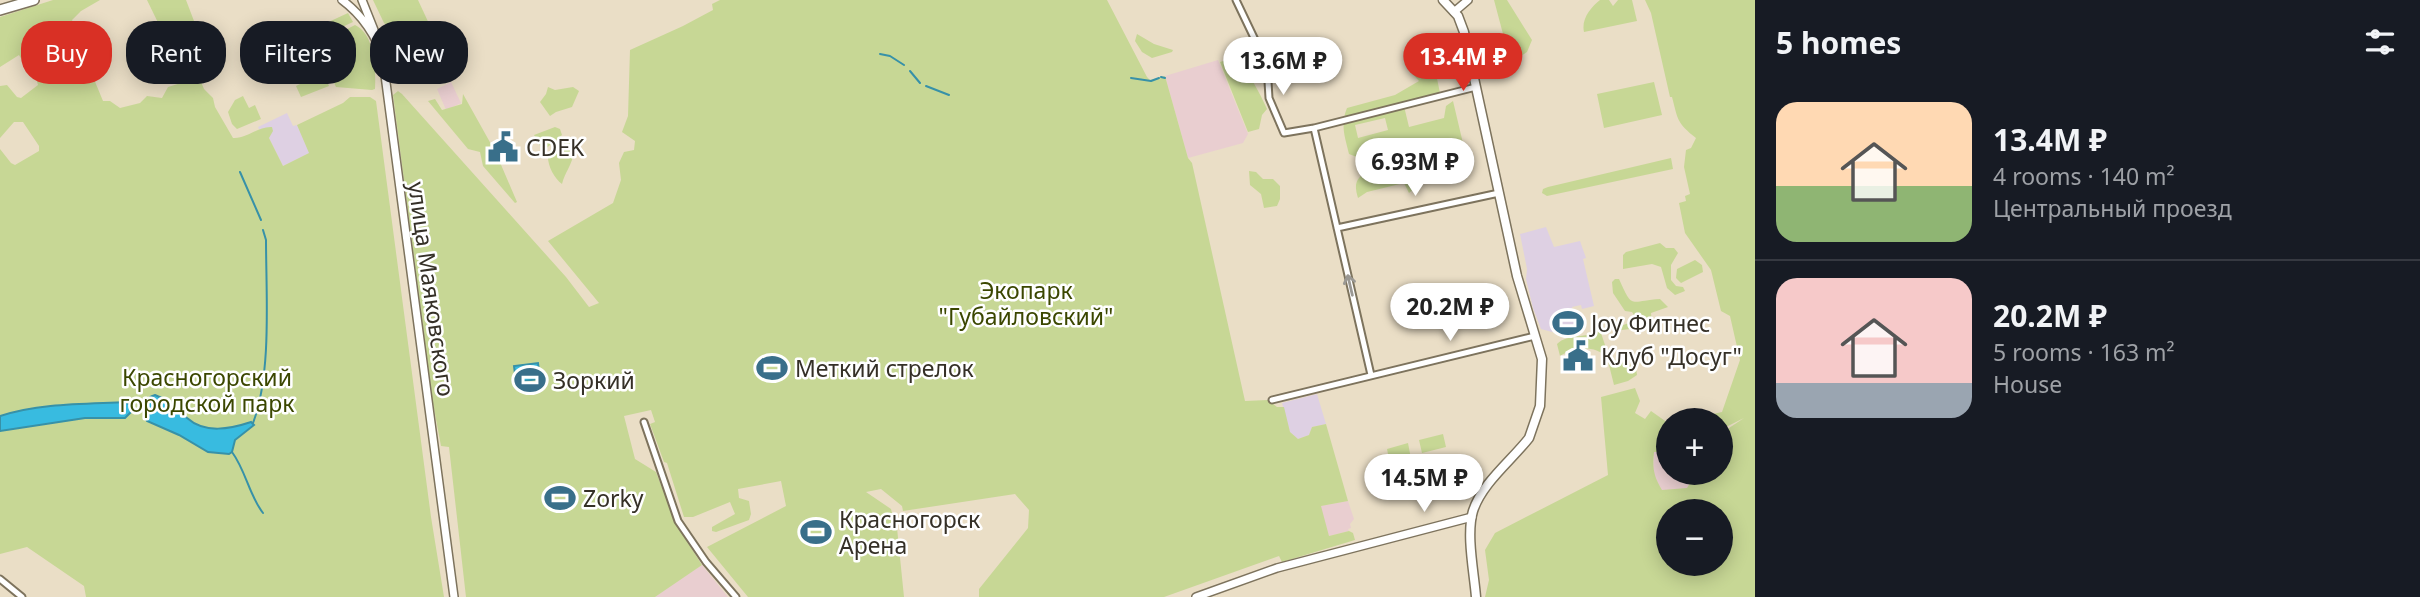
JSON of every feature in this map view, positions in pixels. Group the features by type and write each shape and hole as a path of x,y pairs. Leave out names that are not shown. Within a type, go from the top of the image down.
{"main road":[{"path":"0,10 34,0"},
{"path":"1443,0 1461,23 1524,304 1542,359 1543,380 1535,428 1530,438 1479,497 1472,517 1476,597"}],"street":[{"path":"344,1 351,4 360,0 370,24"},
{"path":"1236,0 1267,65 1269,98 1284,133 1314,128 1476,87"},
{"path":"1454,12 1468,0"},
{"name":"улица Маяковского","path":"344,1 370,33"},
{"name":"улица Маяковского","path":"385,84 454,597"},
{"path":"1314,128 1371,375"},
{"path":"1337,228 1499,193"},
{"path":"1272,401 1535,336"},
{"path":"644,422 678,522 706,562 736,597"},
{"path":"1196,597 1277,568 1472,517"},
{"path":"0,579 22,597"}],"shaded area":[{"path":"1218,60 1248,134 1243,143 1188,158 1165,76"},
{"path":"452,84 461,103 446,110 437,89"},
{"path":"287,113 293,126 297,125 310,153 283,166 269,138 264,140 258,127"},
{"path":"1546,227 1554,247 1580,241 1586,258 1583,259 1594,306 1582,309 1581,305 1572,307 1573,314 1579,313 1581,326 1552,332 1541,329 1533,308 1520,234"},
{"path":"1317,394 1326,424 1312,427 1309,435 1298,439 1290,432 1282,403"},
{"path":"1656,452 1656,479 1653,473"},
{"path":"1659,485 1689,485 1687,488 1662,491"},
{"path":"1348,501 1354,519 1350,524 1351,528 1349,531 1329,536 1320,506"},
{"path":"702,565 728,597 655,597 670,586"}],"green space":[{"name":"Красногорский городской парк","path":"53,0 100,0 81,11 72,21 21,21 21,58 19,55 0,67 0,17"},
{"path":"147,0 186,0 194,21 157,21"},
{"path":"373,0 418,0 428,21 383,21"},
{"name":"Экопарк \"Губайловский\"","path":"720,0 1107,0 1147,77 1150,80 1165,76 1188,158 1192,163 1245,401 1268,400 1277,407 1284,407 1290,432 1298,439 1309,435 1312,427 1326,424 1348,501 1321,506 1329,536 1349,531 1353,533 1355,540 1282,562 1279,556 1164,597 979,597 979,589 1028,528 1029,510 1015,494 903,511 902,506 881,489 866,492 891,509 893,517 896,518 904,597 748,597 707,547 786,506 781,481 738,489 739,498 749,501 749,520 712,531 712,527 735,514 730,502 693,517 684,517 667,463 664,462 650,424 655,422 651,410 624,416 635,459 656,472 676,524 702,565 655,597 466,597 449,447 441,446 432,398 393,95 398,91 402,94 566,277 589,307 599,303 548,241 613,203 621,180 619,163 624,152 634,150 635,141 622,132 628,116 630,50 713,10 712,4"},
{"path":"1494,0 1507,0 1532,40 1527,52 1516,59 1507,49"},
{"path":"1600,0 1609,0 1613,6 1618,0 1632,0 1637,21 1584,32 1585,18"},
{"path":"1645,0 1755,0 1755,597 1485,597 1489,580 1485,550 1495,533 1608,475 1601,397 1635,388 1640,401 1635,413 1645,419 1651,411 1656,415 1654,472 1656,485 1662,490 1687,488 1689,485 1733,485 1733,425 1744,418 1733,424 1733,408 1723,408 1740,360 1730,316 1721,311 1711,270 1685,233 1679,203 1686,201 1685,196 1690,194 1684,167 1686,150 1691,148 1696,138 1682,124 1670,97 1651,13"},
{"path":"348,13 352,21 331,21"},
{"path":"356,26 367,36 370,44 370,84 375,84 375,89 336,87 335,84 356,84"},
{"path":"1137,34 1154,44 1173,50 1152,58 1142,52 1135,41"},
{"path":"1239,59 1267,109 1262,115 1259,129 1248,132 1220,62"},
{"path":"1434,64 1440,93 1403,102 1409,127 1444,118 1446,106 1453,101 1470,173 1463,180 1456,173 1424,180 1409,193 1404,183 1367,192 1358,198 1357,180 1371,169 1367,161 1349,154 1344,126 1347,108 1395,95 1419,81 1409,70","holes":["1385,118 1388,130 1358,138 1355,125","1448,143 1450,155 1419,161 1417,150"]},
{"path":"1654,82 1662,115 1604,128 1597,94"},
{"name":"Красногорский городской парк","path":"96,84 103,101 110,101 120,108 140,103 147,96 162,98 168,87 178,84 202,84 213,98 215,107 233,138 272,127 269,138 283,166 309,153 297,125 350,97 370,97 376,101 444,597 86,597 84,586 27,547 0,554 0,149 15,165 39,151 39,146 23,122 14,122 0,138 0,86 7,85 21,98 38,85"},
{"path":"328,84 329,86 301,97 296,86"},
{"path":"548,87 555,90 573,87 579,91 572,107 550,116 540,102"},
{"path":"463,94 496,153 517,202 515,203 483,166 480,152 468,149 428,101 435,99 442,110 462,104"},
{"path":"243,96 249,108 255,105 261,119 237,129 228,112 235,100"},
{"path":"555,127 560,129 562,135 543,151 534,135"},
{"path":"576,138 577,151 574,152 562,184 552,171 548,154 552,156 558,149 563,149 563,139"},
{"path":"1671,158 1673,169 1547,196 1542,193 1543,189 1548,187"},
{"path":"1249,171 1256,172 1263,179 1273,179 1280,186 1277,206 1264,208 1261,194 1250,185"},
{"path":"1660,243 1666,248 1674,248 1678,253 1671,265 1671,280 1685,291 1675,295 1667,288 1661,267 1652,264 1623,269 1623,255 1626,252"},
{"path":"1695,260 1702,265 1703,272 1681,283 1676,278 1677,269"},
{"path":"1619,279 1633,301 1660,299 1668,307 1651,313 1651,326 1615,331 1616,328 1631,322 1634,315 1625,311 1613,293 1612,282"},
{"path":"1600,330 1609,357 1636,368 1637,375 1614,385 1607,357 1602,353 1584,349 1560,356 1557,344 1561,341"},
{"path":"1443,434 1446,447 1422,453 1419,440"},
{"path":"1408,443 1412,464 1403,467 1390,464 1387,449"}],"water":[{"path":"538,363 540,379 516,382 514,366"},
{"path":"155,395 202,426 218,429 251,422 254,425 235,440 229,454 208,452 147,421 145,405 148,399"},
{"path":"126,402 132,407 132,411 125,418 85,418 0,431 0,416 15,412 62,405"}],"waterway":[{"path":"880,54 890,56 904,65"},
{"path":"910,71 920,83"},
{"path":"1161,77 1165,78"},
{"path":"1131,78 1151,81 1159,78"},
{"path":"926,86 949,95"},
{"path":"240,172 261,220"},
{"path":"253,423 259,403 265,357 266,240 263,230"},
{"path":"232,452 263,513"}],"place":[{"name":"CDEK","path":"503,147"},
{"name":"Joy Фитнес","path":"1568,323"},
{"name":"Клуб \"Досуг\"","path":"1578,356"},
{"name":"Меткий стрелок","path":"772,368"},
{"name":"Зоркий","path":"530,380"},
{"name":"Zorky","path":"560,498"},
{"name":"Красногорск Арена","path":"816,532"}]}
